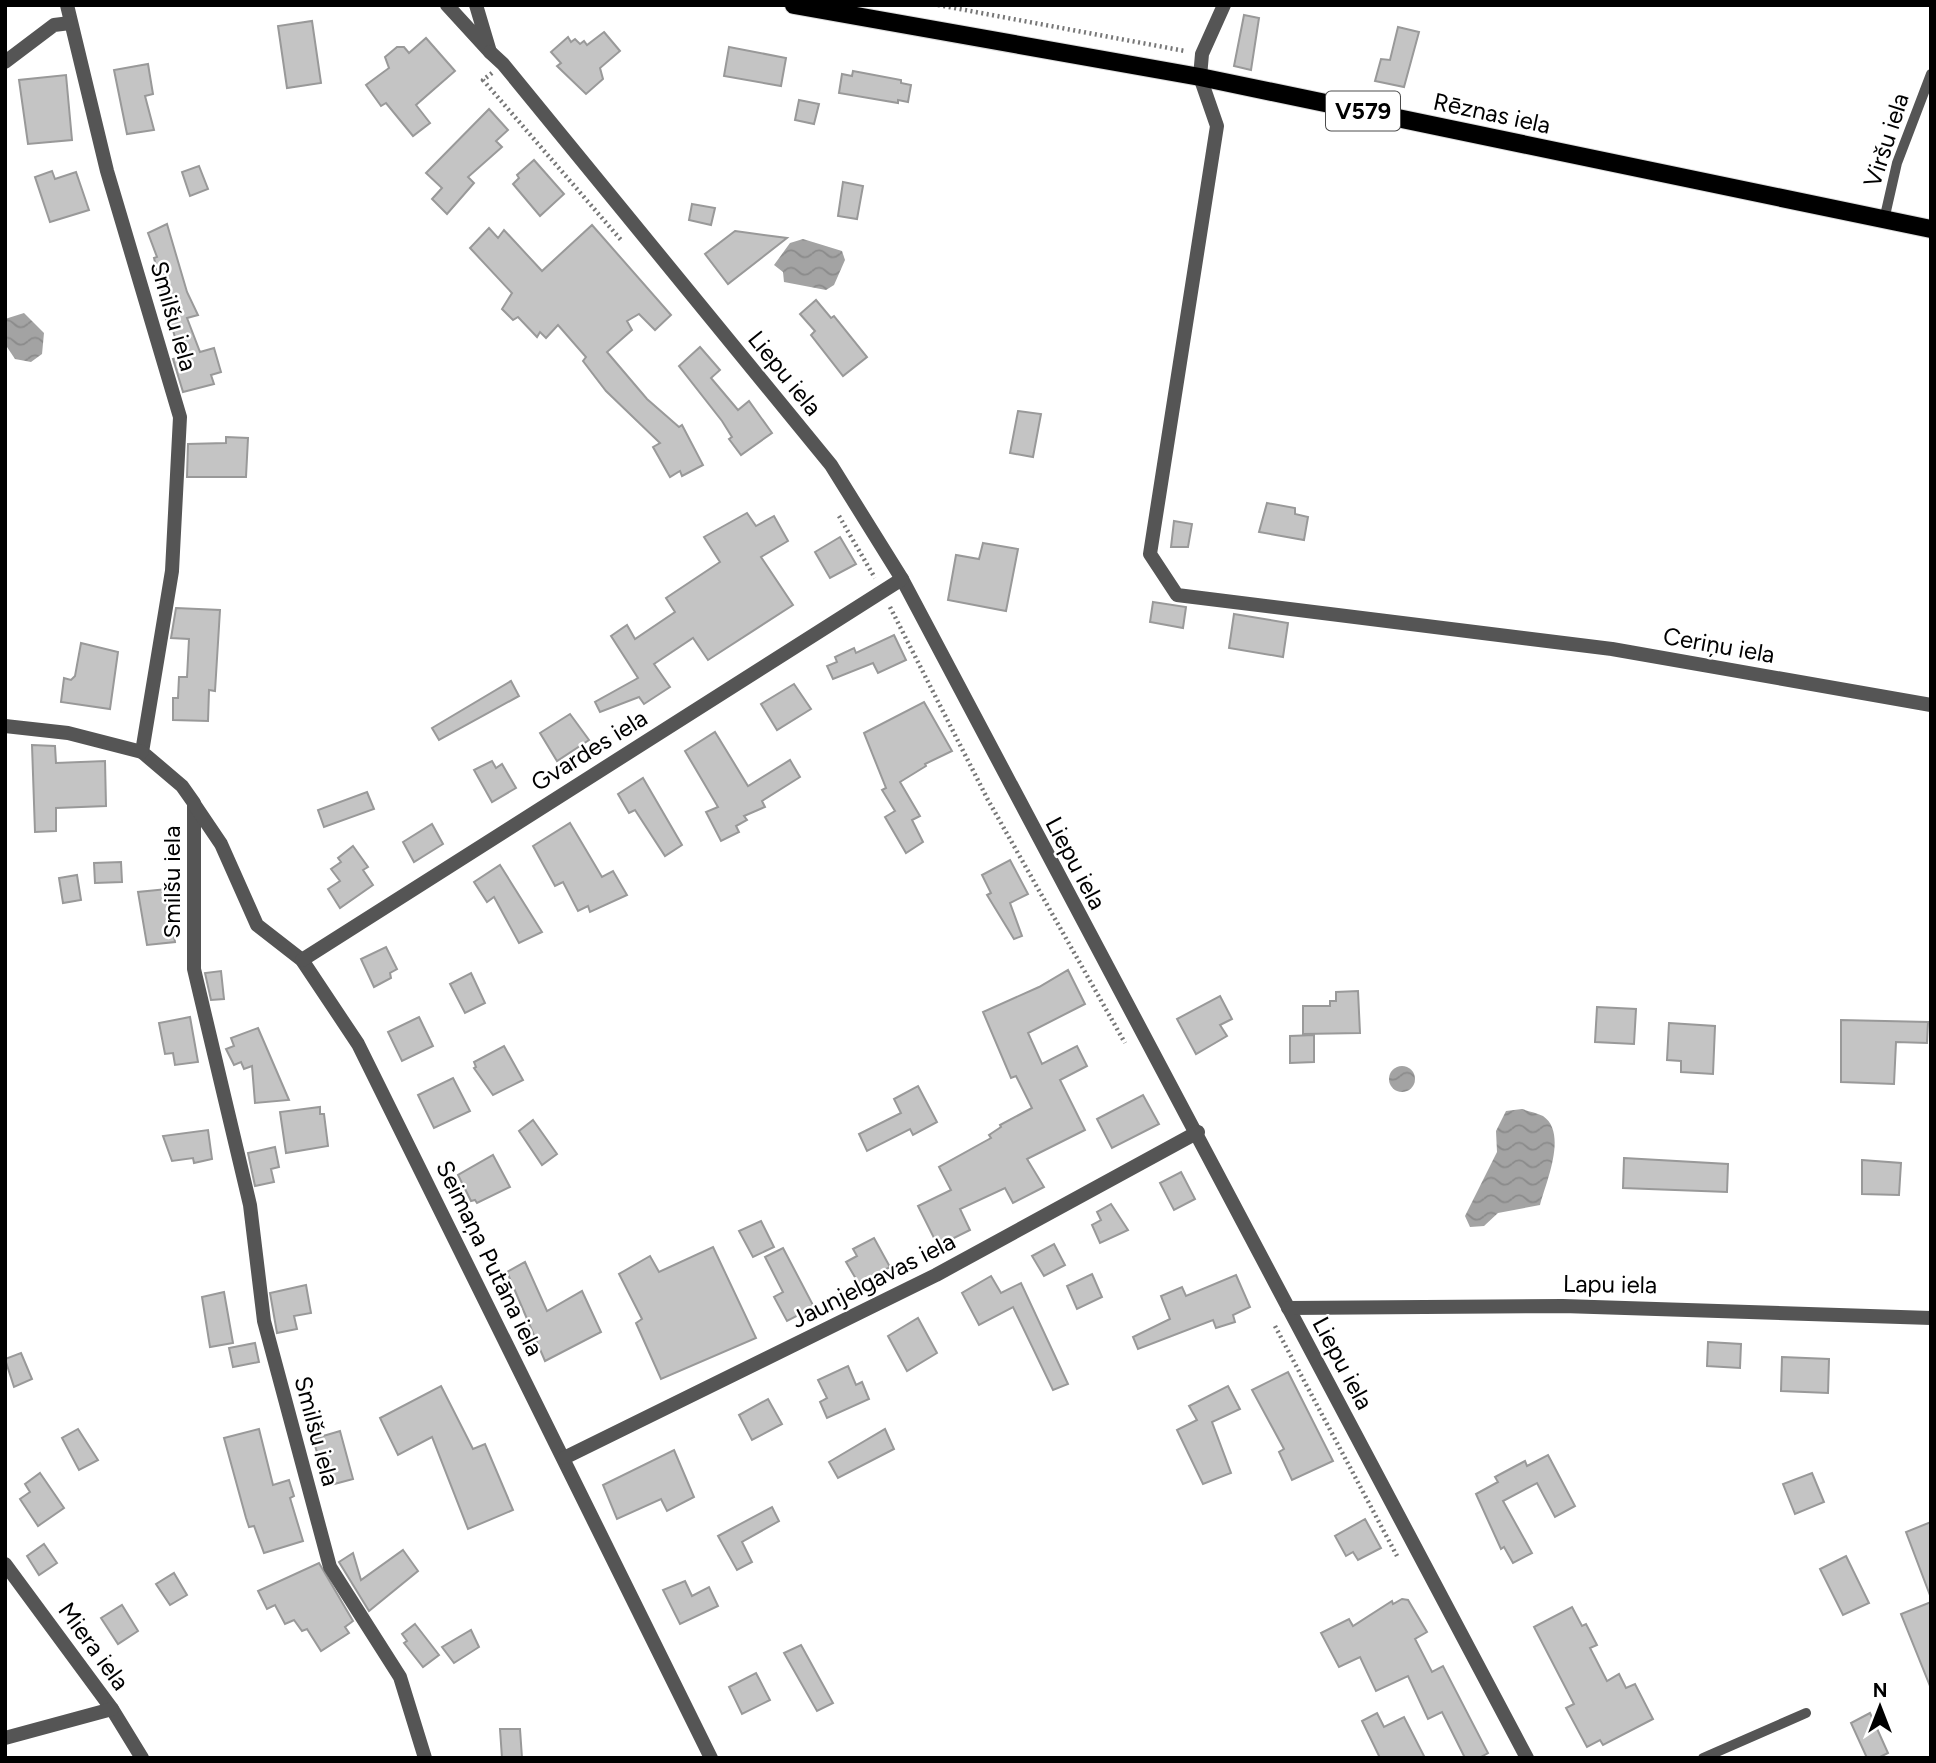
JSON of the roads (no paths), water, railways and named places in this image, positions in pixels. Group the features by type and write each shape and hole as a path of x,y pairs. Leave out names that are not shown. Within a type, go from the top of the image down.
{"main road":[{"name":"Rēznas iela","path":"794,5 1200,77 1931,229"}],"street":[{"name":"Smilšu iela","path":"67,5 107,171 180,417 172,571 142,752 182,786 194,803 194,969 250,1205 264,1321 330,1567 400,1677 425,1758"},
{"name":"Liepu iela","path":"447,5 503,65 831,465 902,579 1122,998 1198,1132 1288,1308 1527,1758"},
{"name":"Liepu iela","path":"475,5 490,52"},
{"path":"1200,77 1202,54 1224,5"},
{"path":"5,62 54,25 70,23"},
{"name":"Ceriņu iela","path":"1200,77 1217,126 1150,554 1177,595 1612,649 1931,705"},
{"name":"Gvardes iela","path":"302,960 902,579"},
{"path":"5,726 68,733 142,752"},
{"name":"Seimaņa Putāna iela","path":"194,803 221,844 257,925 302,960 358,1044 711,1758"},
{"name":"Jaunjelgavas iela","path":"564,1458 936,1275 1198,1132"},
{"name":"Lapu iela","path":"1288,1308 1576,1306 1931,1318"},
{"name":"Miera iela","path":"5,1564 112,1709 142,1758"},
{"path":"5,1738 112,1709"}],"lane":[{"name":"Viršu iela","path":"1884,220 1897,163 1931,74"},
{"path":"1703,1758 1806,1713"}],"water":[{"path":"803,239 842,251 845,260 834,285 826,290 784,282 783,272 774,265 790,243"},
{"path":"24,313 44,333 42,354 31,362 15,359 5,344 5,319"},
{"path":"1402,1066 1411,1070 1415,1079 1411,1088 1402,1092 1393,1088 1389,1079 1393,1070"},
{"path":"1522,1109 1543,1116 1554,1134 1553,1158 1540,1205 1498,1213 1484,1226 1470,1227 1465,1216 1497,1152 1496,1131 1506,1111"}]}
